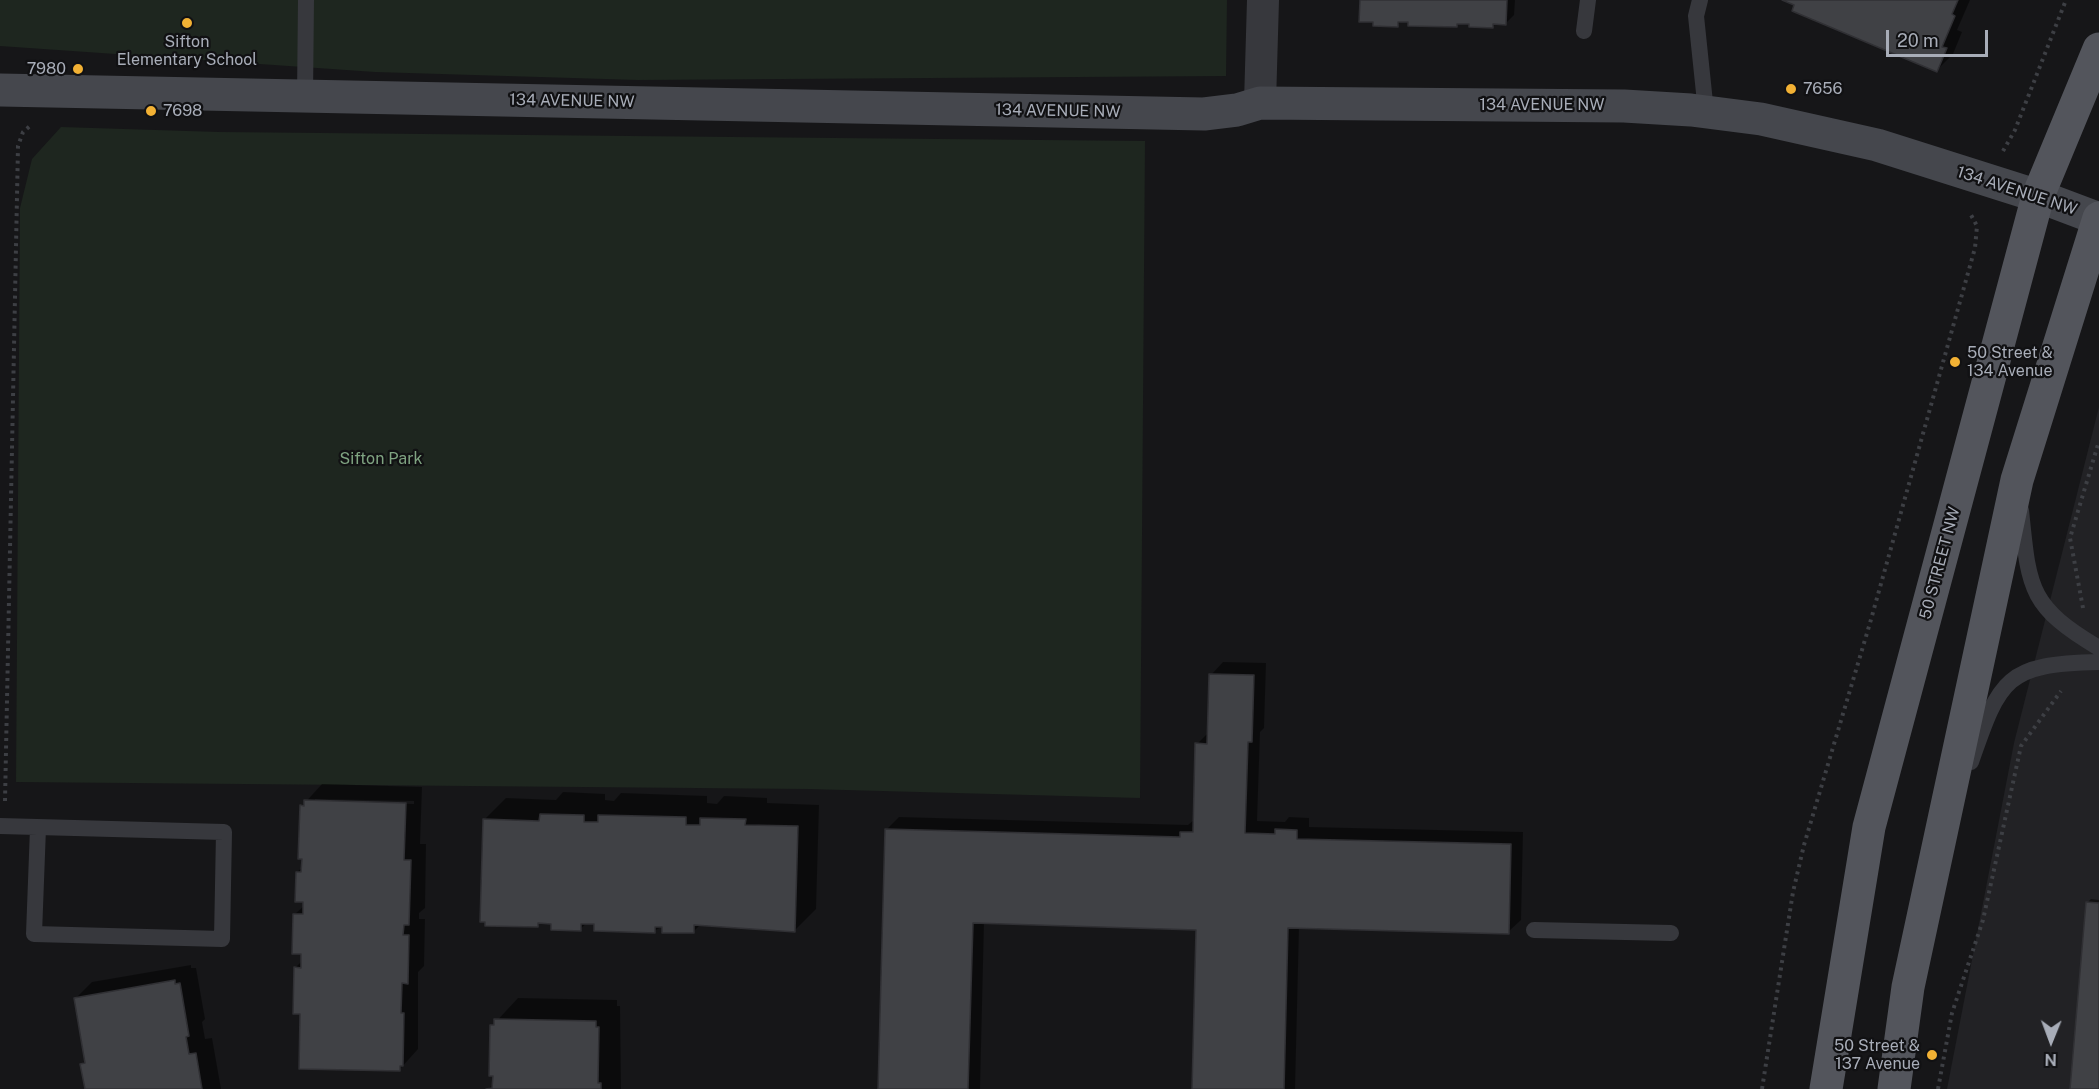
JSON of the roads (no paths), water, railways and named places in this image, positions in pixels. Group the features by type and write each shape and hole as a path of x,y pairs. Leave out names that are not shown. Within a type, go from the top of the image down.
{"main road":[{"name":"50 STREET NW","path":"1825,1082 1869,826 2038,196 2099,49"},
{"path":"1894,1089 1908,987 2018,480 2099,219"}],"street":[{"path":"1260,103 1263,0"},
{"name":"134 AVENUE NW","path":"0,90 1204,114 1237,110 1260,103 1624,106 1706,111 1819,130 1877,145 2038,196 2099,219"}],"lane":[{"path":"305,97 306,0"},
{"path":"1584,31 1588,0"},
{"path":"1700,0 1696,16 1706,111"},
{"path":"2018,480 2032,587 2041,603 2076,634 2099,648"},
{"path":"1933,870 1990,706 2000,691 2026,671 2044,665 2099,662"},
{"path":"2,826 224,832 222,939 34,934 38,828"},
{"path":"1534,930 1671,933"}],"place":[{"name":"Sifton Elementary School","path":"187,23"},
{"name":"7980","path":"78,69"},
{"name":"7656","path":"1791,89"},
{"name":"7698","path":"151,111"},
{"name":"50 Street & 134 Avenue","path":"1955,362"},
{"name":"50 Street & 137 Avenue","path":"1932,1055"}],"park label":[{"name":"Sifton Park","path":"381,459"}]}
